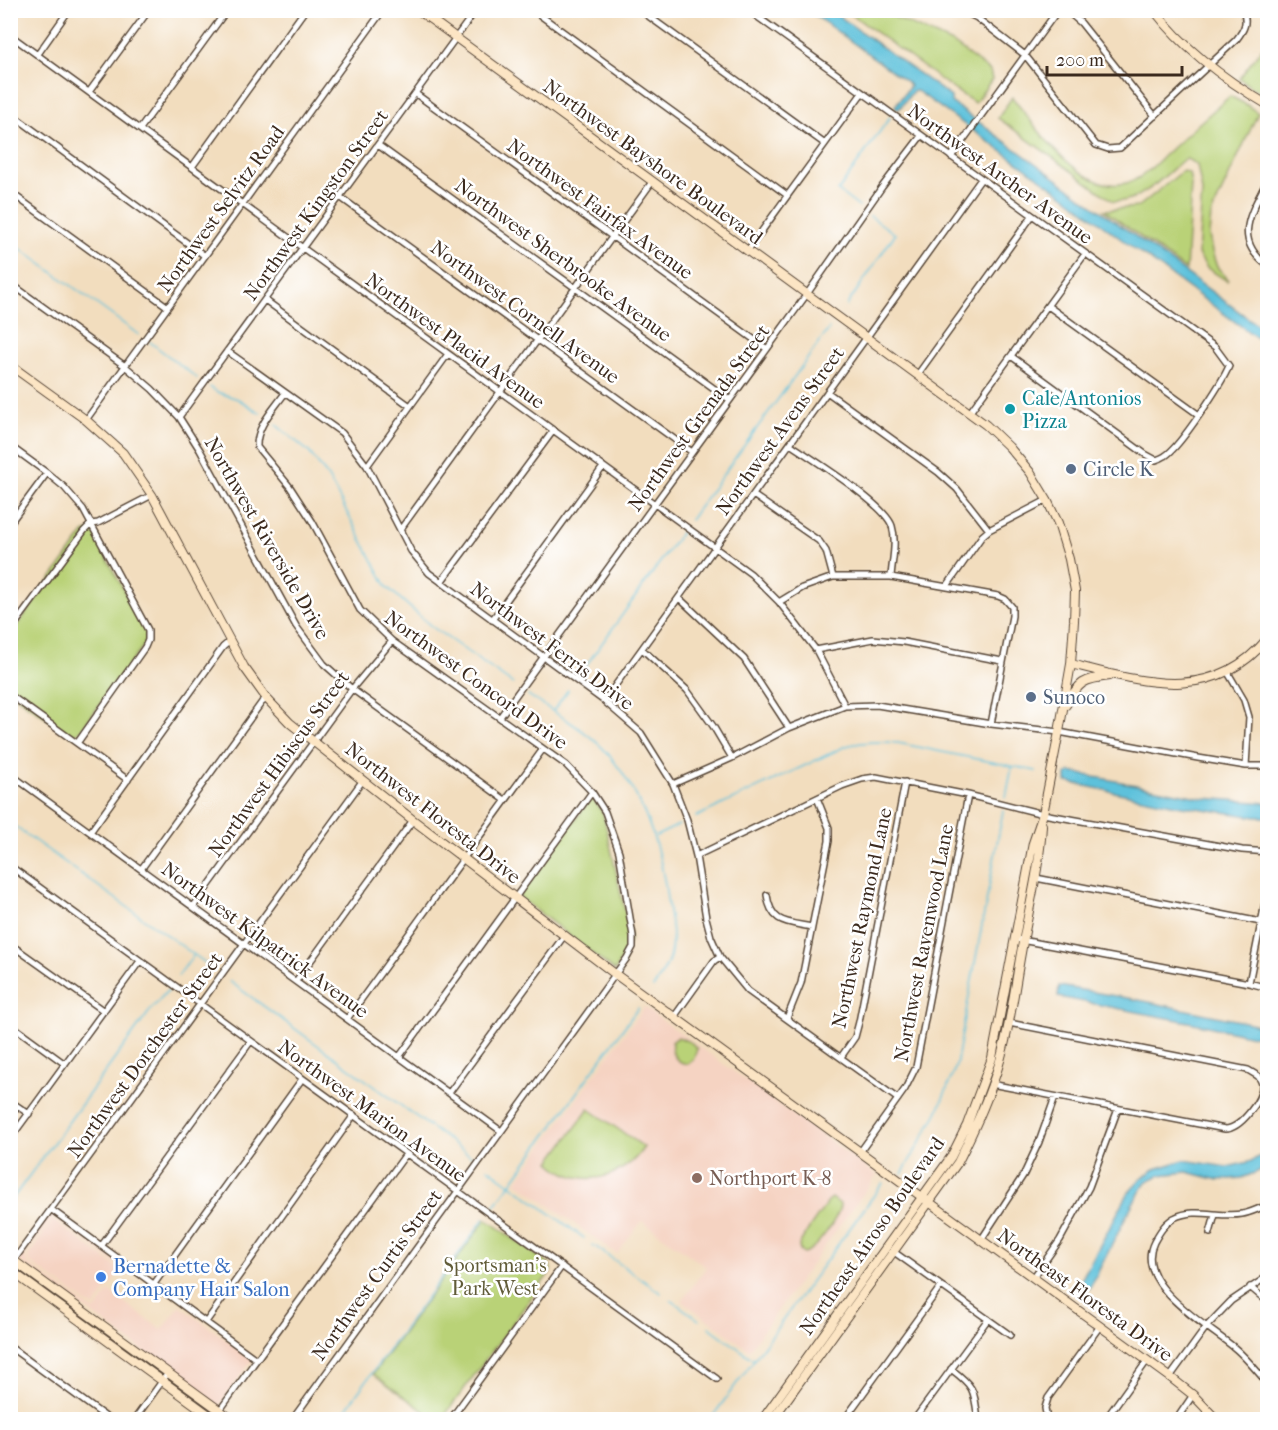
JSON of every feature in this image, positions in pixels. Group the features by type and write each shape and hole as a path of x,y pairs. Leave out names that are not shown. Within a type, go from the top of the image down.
{"main road":[{"path":"1154,10 1183,43 1209,65 1268,105"},
{"name":"Northwest Bayshore Boulevard","path":"418,12 970,412 1009,447 1030,472 1047,500"},
{"name":"Northwest Floresta Drive","path":"10,365 86,420 123,453 152,495 244,667 267,699 290,723 564,936 926,1200"},
{"name":"Northeast Airoso Boulevard","path":"762,1419 926,1200 958,1162 976,1127 1009,1023 1033,843 1042,814 1071,664 1075,591 1064,542 1047,500"},
{"path":"1071,664 1158,684 1201,682 1227,671 1250,656 1268,638"},
{"path":"1063,712 1080,683 1088,679 1117,676"},
{"name":"Northeast Airoso Boulevard","path":"989,1083 996,1039 1036,878 1041,845 1042,814"},
{"name":"Northeast Airoso Boulevard","path":"772,1419 894,1252 926,1200"},
{"name":"Northeast Floresta Drive","path":"926,1200 1170,1377 1193,1395 1217,1419"},
{"path":"12,1259 166,1377 214,1419"},
{"path":"12,1270 19,1270 51,1293 58,1293"},
{"path":"12,1270 166,1377 233,1419"}],"street":[{"path":"38,54 69,10"},
{"path":"89,92 149,10"},
{"path":"140,129 227,10"},
{"name":"Northwest Kingston Street","path":"179,417 476,10"},
{"path":"533,10 787,195"},
{"path":"640,10 825,144"},
{"name":"Northwest Archer Avenue","path":"748,10 1215,347 1229,366 1198,415"},
{"path":"961,10 977,18 1025,55 1096,145 1108,149 1120,148 1236,40 1244,29 1246,19 1243,10"},
{"path":"977,18 980,10"},
{"path":"951,157 1058,10"},
{"path":"1066,10 1081,22 1155,116"},
{"path":"192,166 303,11"},
{"name":"Northwest Selvitz Road","path":"86,420 381,12"},
{"name":"Northwest Placid Avenue","path":"10,35 751,573 779,602 816,650 845,706"},
{"path":"748,250 862,93"},
{"name":"Northwest Fairfax Avenue","path":"416,94 767,348"},
{"path":"10,113 205,256"},
{"name":"Northwest Grenada Street","path":"500,717 921,136"},
{"name":"Northwest Sherbrooke Avenue","path":"378,145 730,400"},
{"name":"Northwest Avens Street","path":"604,701 981,179"},
{"path":"1268,179 1249,219 1246,237 1252,253 1268,266"},
{"path":"400,530 651,182"},
{"path":"10,192 168,307"},
{"name":"Northwest Cornell Avenue","path":"340,197 692,452"},
{"path":"918,374 1032,216"},
{"path":"970,412 1085,254"},
{"name":"Northwest Riverside Drive","path":"10,283 125,366 152,389 179,417 200,450 296,626 324,664 352,689 505,800"},
{"path":"265,300 410,406"},
{"path":"1011,356 1144,454 1156,460 1174,448 1198,415 1048,306"},
{"name":"Northwest Ferris Drive","path":"228,351 342,433 367,466 419,563 441,582 604,701 640,734 673,784 687,820 696,856 706,918 720,957 748,991 898,1099"},
{"path":"367,466 448,354"},
{"path":"827,392 938,472 957,489 989,530"},
{"name":"Northwest Concord Drive","path":"285,393 261,428 257,438 257,447 290,487 312,521 360,610 392,641 566,765 592,792 605,812 619,852 631,918 633,947 615,974"},
{"path":"441,582 553,431"},
{"path":"790,444 874,503 887,515 894,534 891,577"},
{"path":"10,446 47,472 83,509 148,630 148,640 78,742"},
{"path":"492,620 603,467"},
{"path":"10,523 47,472"},
{"path":"10,631 91,524 98,524 152,495"},
{"path":"753,495 819,541 826,551 833,577"},
{"path":"947,586 982,536 989,530 1047,500"},
{"path":"779,602 802,588 833,577 891,577 999,596 1005,599 1012,607 1012,616 991,724"},
{"path":"679,598 744,659 789,728"},
{"path":"816,650 873,639 904,642 1002,661"},
{"name":"Northwest Hibiscus Street","path":"193,907 313,741 392,641"},
{"path":"91,831 223,647 229,642"},
{"path":"642,649 687,690 713,726 732,758"},
{"path":"1227,671 1244,700 1250,717 1246,766"},
{"path":"10,695 128,780"},
{"path":"141,868 262,702 267,699"},
{"path":"673,784 732,758 789,728 845,706 876,705 991,724 1059,732 1246,766 1268,766"},
{"path":"347,1019 543,749"},
{"name":"Northwest Kilpatrick Avenue","path":"10,774 501,1131"},
{"path":"696,856 817,798 862,779 876,777 968,795 1042,814 1242,850 1268,852"},
{"name":"Northwest Dorchester Street","path":"12,1259 52,1210 363,780"},
{"name":"Northwest Raymond Lane","path":"841,1057 855,1037 859,1022 905,782"},
{"path":"399,1056 592,792"},
{"name":"Northwest Ravenwood Lane","path":"860,1152 910,1082 916,1067 968,795"},
{"path":"787,1018 801,983 829,841 829,828 817,798"},
{"path":"296,981 413,820"},
{"name":"Northwest Marion Avenue","path":"10,866 717,1379"},
{"path":"1036,878 1261,922"},
{"path":"1249,982 1268,888"},
{"path":"767,895 770,909 777,918 812,927"},
{"path":"449,1093 564,936"},
{"path":"1019,939 1249,982 1268,988"},
{"path":"10,944 104,1011"},
{"path":"674,1017 714,961 720,957"},
{"path":"10,1140 140,962"},
{"name":"Northwest Curtis Street","path":"292,1419 615,974"},
{"path":"989,1083 1230,1129 1242,1121 1258,1099 1262,1086 1258,1076 1248,1070 1009,1023"},
{"path":"10,1024 65,1064"},
{"path":"102,1245 251,1041"},
{"path":"154,1284 302,1079"},
{"path":"981,1240 1024,1174 1039,1142 1055,1097"},
{"path":"10,1101 29,1114"},
{"path":"1033,1278 1060,1240 1089,1187 1118,1109"},
{"path":"206,1322 354,1116"},
{"path":"220,1410 406,1154"},
{"path":"1268,1205 1242,1214 1215,1215 1193,1212 1174,1218 1161,1229 1152,1246 1151,1263 1154,1276 1166,1293 1238,1351 1268,1384"},
{"path":"52,1210 256,1359"},
{"path":"1210,1233 1215,1215"},
{"path":"894,1252 1010,1335"},
{"path":"450,1419 562,1266"},
{"path":"1170,1377 1207,1326 1231,1301 1268,1276"},
{"path":"844,1419 941,1286"},
{"path":"1250,1287 1268,1302"},
{"path":"914,1419 988,1319"},
{"path":"1047,1419 1045,1408 1048,1398 1100,1326"},
{"path":"10,1347 110,1419"},
{"path":"1105,1419 1147,1361"},
{"path":"951,1369 970,1383 975,1394 978,1419"},
{"path":"134,1419 166,1377"},
{"path":"1176,1419 1193,1395"}],"shaded area":[{"name":"Northport K-8","path":"644,1007 877,1175 749,1350 682,1301 706,1267 642,1221 617,1254 516,1182"},
{"path":"52,1213 126,1267 124,1270 54,1217 25,1255 28,1264 93,1310 109,1291 162,1330 180,1306 253,1359 219,1406 18,1260"},
{"path":"53,1220 121,1270 94,1308 29,1262 28,1256"}],"green space":[{"path":"847,11 883,12 954,44 990,71 992,79 975,103"},
{"path":"1267,43 1268,93 1252,88 1239,78"},
{"path":"1230,96 1258,113 1211,215 1209,235 1212,252 1217,267 1228,279 1227,281 1207,268 1198,254 1202,191 1197,165 1187,159 1183,160 1142,194 1123,201 1113,201 998,118 1012,97 1036,128 1067,161 1084,174 1102,183 1121,184 1147,172"},
{"path":"1183,171 1189,173 1191,184 1186,270 1104,210 1138,207"},
{"path":"88,531 94,533 146,633 144,645 81,730 73,736 11,693 11,634 84,533"},
{"path":"592,797 603,813 630,934 630,941 615,971 518,896"},
{"path":"678,1037 692,1043 697,1049 694,1058 687,1064 673,1054 672,1042"},
{"path":"589,1109 644,1147 625,1167 600,1177 587,1178 562,1171 550,1162"},
{"path":"832,1198 840,1204 832,1224 815,1246 804,1253 799,1248 800,1242"},
{"name":"Sportsman's Park West","path":"486,1219 550,1265 551,1271 442,1419 435,1419 373,1374"}],"water":[{"path":"809,11 832,11 951,97 951,102 1267,332 1267,345 1068,198 917,91 913,91 899,109 896,109 895,106 910,86 907,82"},
{"path":"1070,772 1203,798 1267,803 1267,817 1176,805 1066,782 1066,775"},
{"path":"1059,986 1254,1024 1267,1029 1267,1039 1058,997"},
{"path":"1267,1153 1267,1165 1242,1178 1218,1180 1187,1172 1160,1175 1147,1181 1133,1203 1090,1288 1077,1294 1081,1280 1129,1192 1141,1178 1155,1169 1184,1160 1227,1167 1249,1162"}],"waterway":[{"path":"859,207 838,191 890,117"},
{"path":"847,305 895,234 870,216"},
{"path":"10,241 139,335"},
{"path":"690,520 829,329"},
{"path":"150,342 197,378"},
{"path":"210,387 217,392 238,399 260,413"},
{"path":"275,424 309,452 328,477 387,587 431,626 513,684"},
{"path":"580,674 683,530"},
{"path":"553,711 568,690"},
{"path":"528,695 601,746 622,772 642,807 661,865 672,931 669,960 653,988"},
{"path":"696,817 846,746 859,743 898,743 1036,771"},
{"path":"1006,797 1012,767"},
{"path":"902,1174 937,1113 956,1066 1003,811"},
{"path":"10,823 214,969"},
{"path":"656,836 679,825"},
{"path":"178,976 193,956"},
{"path":"229,981 472,1157"},
{"path":"10,1202 152,1008 168,990"},
{"path":"494,1207 638,1008"},
{"path":"488,1168 584,1238"},
{"path":"710,1420 883,1183"},
{"path":"338,1420 484,1219"},
{"path":"593,1245 661,1293"},
{"path":"671,1300 699,1320"},
{"path":"709,1327 753,1359"}],"place":[{"name":"Cale/Antonios Pizza","path":"1010,409"},
{"name":"Circle K","path":"1071,469"},
{"name":"Sunoco","path":"1031,697"},
{"name":"Northport K-8","path":"697,1178"},
{"name":"Bernadette & Company Hair Salon","path":"101,1277"}]}
